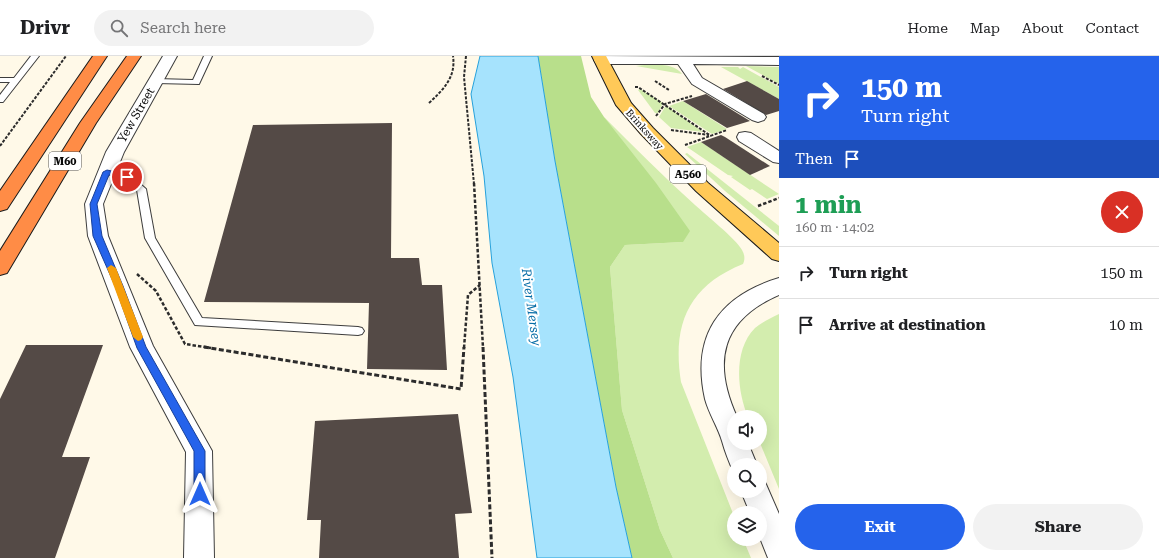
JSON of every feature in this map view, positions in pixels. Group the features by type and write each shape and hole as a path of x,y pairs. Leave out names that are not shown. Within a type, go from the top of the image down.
{"highway":[{"name":"M60","path":"0,205 100,56"},
{"name":"M60","path":"0,268 88,123 134,56"}],"main road":[{"name":"Brinksway","path":"600,58 613,87 624,105 648,133 702,187 779,254"}],"street":[{"name":"Yew Street","path":"170,56 114,152 94,204 98,236 119,286 142,348 199,451 199,558"},
{"path":"600,58 683,60 703,58 779,62"},
{"path":"683,60 700,86 748,110 758,117"},
{"path":"769,134 749,139 779,158"},
{"path":"727,422 718,400 713,374 715,342 725,321 741,305 764,291 779,286"},
{"path":"758,498 779,548"}],"lane":[{"path":"0,100 35,56"},
{"path":"156,81 196,82 208,56"},
{"path":"0,80 16,80"},
{"path":"107,172 127,177 141,190 150,238 199,322 358,331"}],"path":[{"path":"0,146 66,56"},
{"path":"429,102 445,88 450,81 453,71 453,56"},
{"path":"466,56 464,77 476,204 477,255 480,285 492,558"},
{"path":"655,81 668,90"},
{"path":"635,118 657,115 665,104 700,86"},
{"path":"613,87 638,87 712,136"},
{"path":"648,133 672,130 712,136"},
{"path":"665,150 727,131"},
{"path":"758,206 779,198"}],"green space":[{"path":"538,56 581,56 591,97 604,117 656,183 690,231 683,242 625,245 610,267 622,410 660,530 673,558 632,558 616,487 555,161"},
{"path":"654,64 673,67 682,74 636,66"},
{"path":"746,66 779,67 779,84"},
{"path":"721,67 738,67 740,69 743,67 779,87 779,99"},
{"path":"640,89 663,103 658,113 655,113 638,90"},
{"path":"683,101 727,129 712,134 669,106"},
{"path":"665,107 668,107 703,132 671,128 659,117"},
{"path":"604,117 672,184 739,245 744,254 743,264 724,273 709,284 697,296 688,310 682,325 679,343 679,361 681,382 730,506 727,506 727,546 746,546 751,558 673,558 660,530 622,410 610,267 625,245 683,242"},
{"path":"701,142 779,194 767,199 752,189 750,190 731,177 733,176 728,175 687,147"},
{"path":"687,153 779,226 779,236 725,191 685,154"},
{"path":"779,314 779,489 763,450 767,450 767,410 745,410 741,395 739,371 740,359 748,337 755,328"}],"water":[{"name":"River Mersey","path":"480,56 538,56 555,161 616,487 632,558 537,558 513,377 492,263 484,176 471,94"}],"building":[{"path":"747,81 779,99 779,111 766,115 723,89"},
{"path":"706,94 750,121 727,128 683,101"},
{"path":"392,123 391,258 419,258 422,285 442,285 447,370 367,369 369,303 204,302 253,125"},
{"path":"721,135 770,166 750,175 701,142"},
{"path":"26,345 103,345 62,457 90,457 55,558 0,558 0,399"},
{"path":"458,414 472,513 455,514 459,558 319,558 321,520 307,520 315,421"}],"slow traffic":[{"path":"111,268 138,337"}],"route":[{"path":"127,177 107,172 94,204 98,236 119,286 142,348 199,451 200,494"}]}
